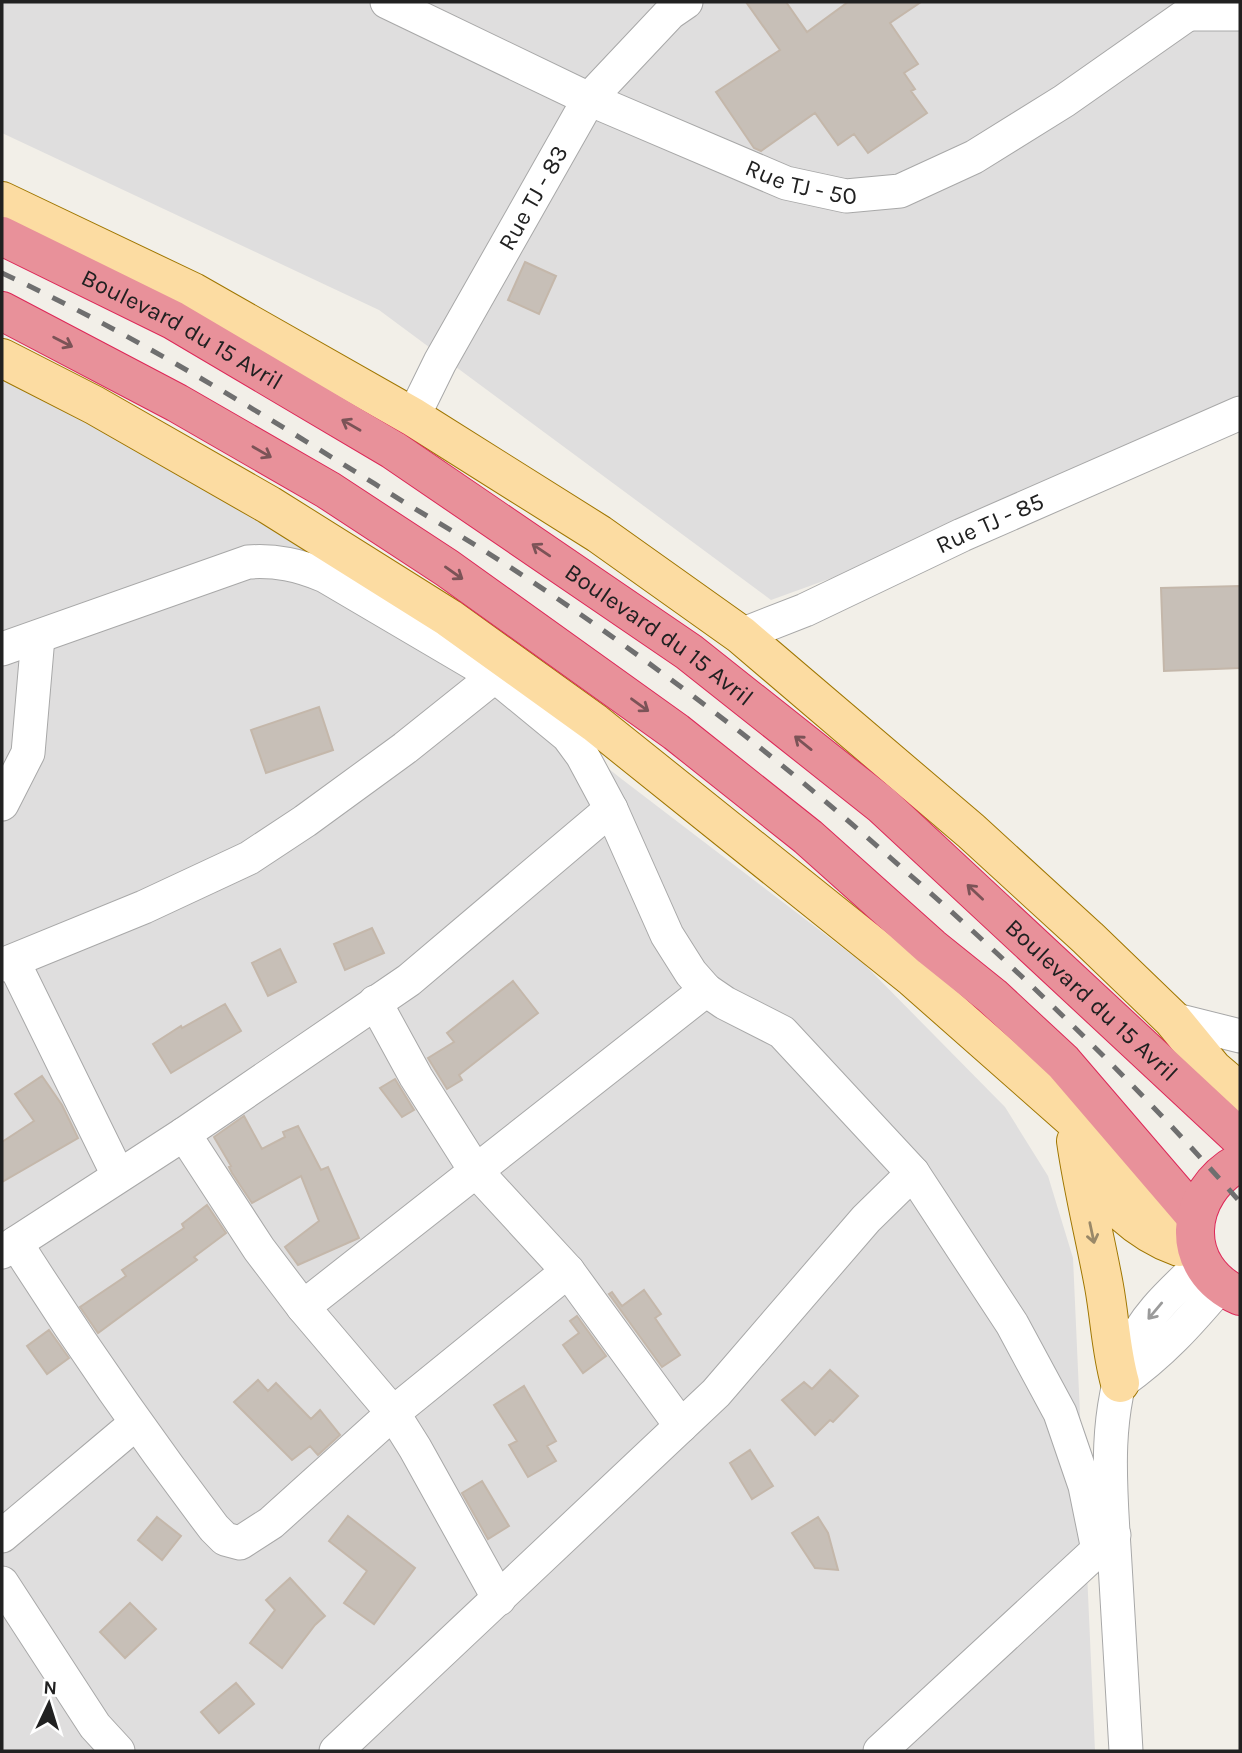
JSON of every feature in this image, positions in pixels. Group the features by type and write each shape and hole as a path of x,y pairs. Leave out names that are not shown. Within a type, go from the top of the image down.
{"highway":[{"name":"Boulevard du 15 Avril","path":"2,236 173,320 393,450 689,652 882,805 1240,1138"},
{"path":"2,311 177,403 328,490 447,568 676,732 808,837 1053,1052 1209,1258"},
{"path":"1209,1258 1202,1199 1211,1183 1225,1170 1240,1162"}],"main road":[{"name":"Boulevard du 15 Avril","path":"2,201 193,292 413,417 598,534 741,635 971,831 1088,938 1226,1074 1240,1097"},
{"path":"2,358 94,405 269,505 449,618 594,723 914,978 1072,1128 1092,1136 1150,1202 1209,1258"},
{"path":"1072,1128 1104,1286 1112,1356 1119,1383"}],"street":[{"name":"Rue TJ - 50","path":"387,2 589,99 786,183 846,196 900,191 974,157 1064,101 1191,8"},
{"name":"Rue TJ - 83","path":"413,417 439,362 589,99 673,6"},
{"path":"1191,8 1240,14"},
{"name":"Rue TJ - 85","path":"741,635 805,610 962,535 1240,413"},
{"path":"2,649 248,562 272,561 302,566 325,576 495,676 568,736 582,755 611,809 667,935 691,973 706,990 725,1003 782,1032 913,1173 1013,1324 1060,1413 1106,1543"},
{"path":"2,804 28,753 38,637"},
{"path":"118,1175 7,963 144,907 249,858 306,821 394,756 495,676"},
{"path":"568,1271 393,1413 271,1523 240,1543 225,1539 214,1528 135,1424 62,1316 9,1247 184,1134 409,980 611,809"},
{"path":"303,1307 706,990"},
{"path":"375,1002 416,1077 475,1170 568,1271 681,1426"},
{"path":"1172,1019 1240,1036"},
{"path":"184,1134 259,1249 303,1307 393,1413 499,1599"},
{"path":"336,1751 716,1392 866,1219 913,1173"},
{"path":"1126,1751 1106,1543 1112,1413 1129,1353 1139,1332 1154,1311 1209,1258"},
{"path":"2,1536 135,1424"},
{"path":"880,1751 1106,1543"},
{"path":"2,1583 95,1726 118,1751"}],"shaded area":[{"path":"2,2 1240,2 1240,430 771,600 379,310 2,133"},
{"path":"2,375 37,392 269,526 436,629 619,777 864,964 1005,1107 1048,1176 1073,1258 1095,1751 2,1751"}],"building":[{"path":"746,2 786,2 807,32 848,2 921,2 890,23 918,64 904,73 915,89 911,91 927,113 868,153 854,134 838,145 815,113 761,151 754,148 716,92 780,50"},
{"path":"525,262 556,276 539,314 508,300"},
{"path":"1240,586 1240,668 1164,671 1161,588"},
{"path":"319,707 333,750 266,773 251,730"},
{"path":"372,928 384,953 345,970 334,944"},
{"path":"280,949 296,982 268,996 252,963"},
{"path":"513,981 538,1013 459,1075 462,1080 447,1089 428,1058 454,1042 447,1033"},
{"path":"225,1004 241,1031 171,1073 153,1044 181,1026 182,1028"},
{"path":"42,1076 62,1105 78,1138 2,1182 2,1142 34,1121 15,1094"},
{"path":"395,1079 414,1110 402,1117 380,1088"},
{"path":"244,1116 262,1149 285,1137 283,1132 298,1126 321,1170 328,1167 359,1238 298,1265 285,1247 319,1221 301,1176 252,1203 232,1173 229,1167 231,1166 214,1137"},
{"path":"207,1205 226,1233 194,1257 197,1260 98,1333 80,1307 126,1276 122,1270 184,1228 182,1224"},
{"path":"644,1290 661,1314 655,1318 680,1355 662,1367 609,1294 612,1292 622,1306"},
{"path":"577,1316 606,1356 583,1373 563,1345 579,1333 570,1321"},
{"path":"49,1330 69,1358 47,1374 27,1346"},
{"path":"830,1370 858,1396 833,1422 830,1420 815,1435 782,1400 804,1382 812,1389"},
{"path":"258,1380 268,1391 276,1383 311,1419 320,1410 340,1435 318,1455 310,1446 292,1460 234,1402"},
{"path":"524,1386 556,1441 547,1446 556,1461 528,1477 509,1445 517,1441 494,1405"},
{"path":"750,1450 773,1486 752,1499 730,1463"},
{"path":"482,1481 509,1526 488,1539 462,1493"},
{"path":"348,1516 415,1568 374,1624 344,1603 367,1571 329,1541"},
{"path":"157,1517 181,1536 162,1560 138,1540"},
{"path":"818,1517 828,1533 838,1570 815,1568 792,1533"},
{"path":"290,1578 325,1616 282,1668 250,1643 275,1610 266,1600"},
{"path":"130,1603 156,1629 125,1658 100,1632"},
{"path":"236,1683 254,1704 219,1733 201,1712"}],"railway":[{"path":"2,273 148,348 290,431 516,571 677,684 821,798 990,946 1160,1114 1240,1202"}]}
